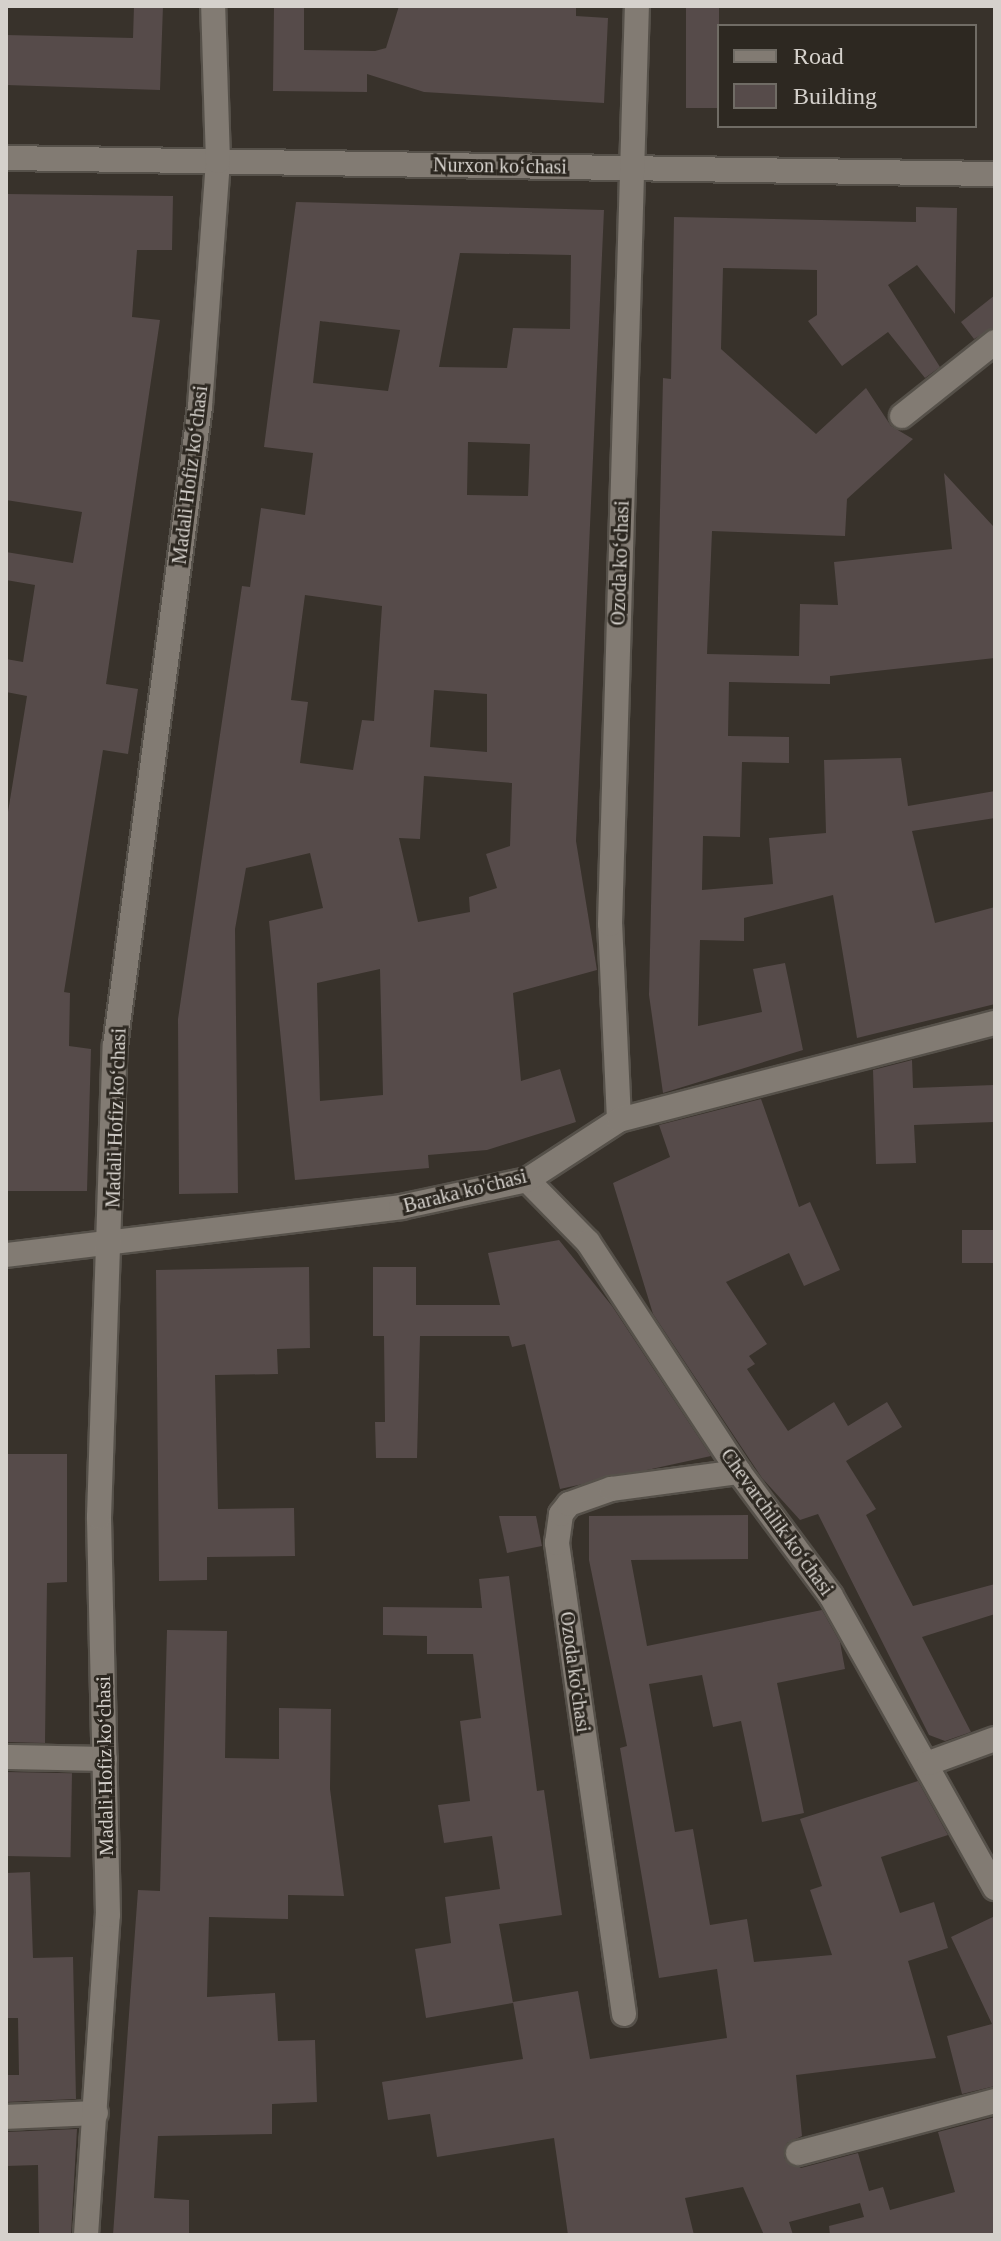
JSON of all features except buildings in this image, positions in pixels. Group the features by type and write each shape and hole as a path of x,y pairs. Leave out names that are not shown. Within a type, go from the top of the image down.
{"street":[{"name":"Madali Hofiz koʻchasi","path":"86,2235 108,1915 99,1517 112,1247 115,1046 200,406 218,161 213,6"},
{"name":"Ozoda koʻchasi","path":"619,1120 610,924 637,6"},
{"name":"Nurxon koʻchasi","path":"6,158 995,174"},
{"path":"902,416 995,342"},
{"name":"Baraka ko'chasi","path":"6,1255 112,1247 401,1207 527,1180 619,1120 995,1023"},
{"name":"Chevarchilik koʻchasi","path":"527,1180 588,1242 739,1472 831,1596 929,1763 995,1888"},
{"name":"Ozoda ko'chasi","path":"624,2014 557,1543 561,1514 569,1504 611,1489 739,1472"},
{"path":"929,1763 995,1739"},
{"path":"6,1757 105,1759"},
{"path":"798,2153 995,2101"},
{"path":"6,2117 96,2113"}]}
